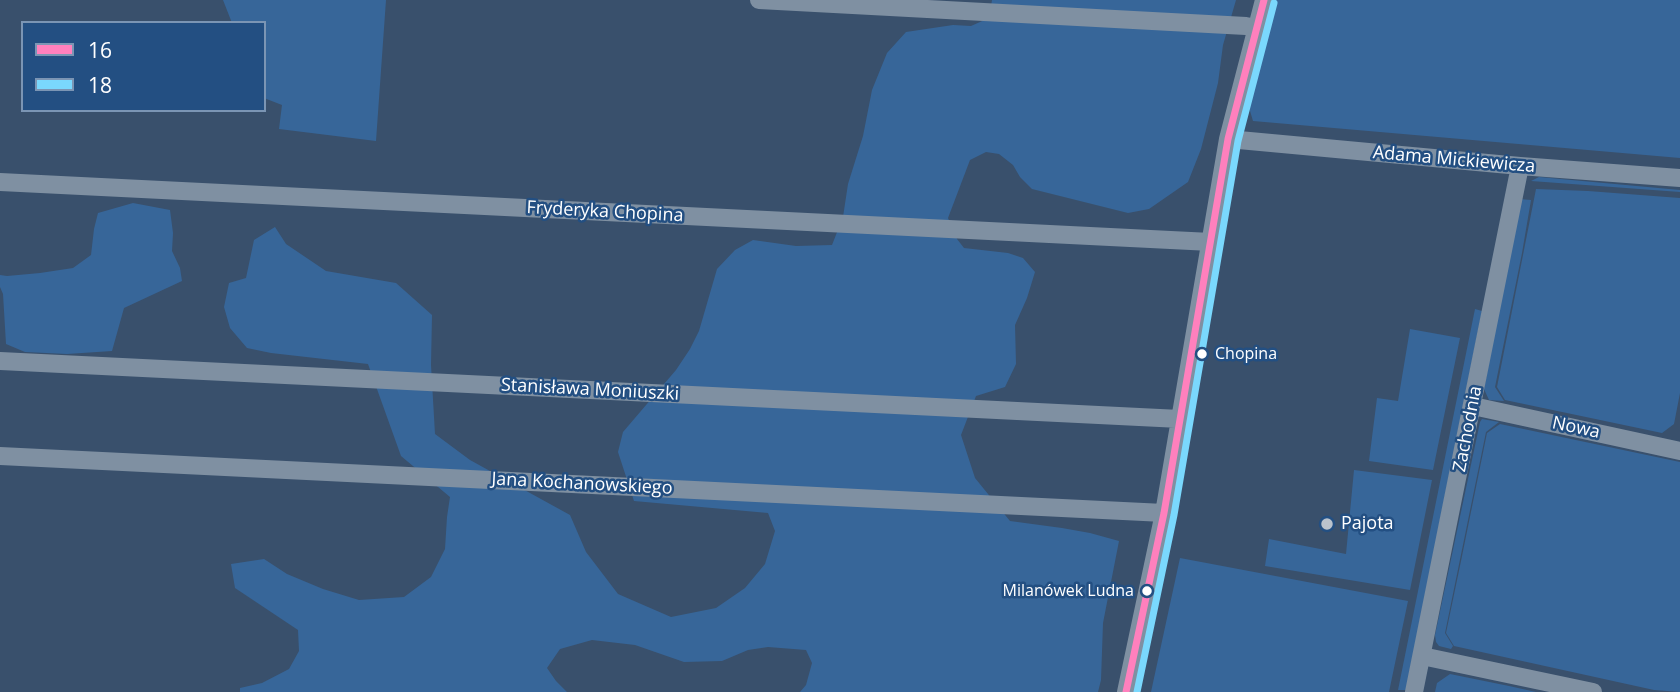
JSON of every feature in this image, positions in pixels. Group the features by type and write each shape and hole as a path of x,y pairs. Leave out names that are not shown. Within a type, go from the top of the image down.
{"street":[{"path":"759,0 1257,28"},
{"path":"1126,692 1164,513 1228,139 1264,0"},
{"name":"Adama Mickiewicza","path":"1228,139 1680,178"},
{"name":"Zachodnia","path":"1414,692 1520,166"},
{"name":"Fryderyka Chopina","path":"0,182 1210,242"},
{"name":"Stanisława Moniuszki","path":"0,361 1180,419"},
{"name":"Nowa","path":"1473,406 1680,451"},
{"name":"Jana Kochanowskiego","path":"0,456 1164,513"},
{"path":"1422,656 1593,692"}],"shaded area":[{"path":"223,0 386,0 376,141 279,129 282,105 266,99 266,21 231,21"},
{"path":"992,0 1236,0 1223,45 1218,83 1201,149 1188,182 1149,209 1128,213 1032,189 1013,165 999,154 986,152 970,160 948,218 964,248 1008,253 1023,258 1035,272 1015,325 1016,364 1005,387 976,396 961,435 975,478 1010,521 1090,533 1119,541 1103,623 1101,680 1098,692 800,692 806,685 812,663 806,650 768,647 748,650 722,661 684,662 635,645 592,640 560,649 547,668 567,692 240,692 240,688 262,683 289,669 299,651 298,630 235,588 231,564 264,559 287,574 359,600 404,597 431,577 445,549 450,497 401,456 368,364 247,348 230,328 224,307 229,283 246,278 254,240 275,227 286,244 326,271 396,283 432,315 431,365 435,434 470,460 570,515 586,552 618,594 671,617 716,608 745,588 765,564 775,531 768,513 634,501 618,452 623,432 676,370 690,349 699,331 717,269 735,250 753,240 796,246 832,245 843,217 848,184 863,136 872,90 887,53 906,32 953,25 971,26 989,18"},
{"path":"1276,0 1680,0 1680,158 1253,121 1248,104"},
{"path":"1539,177 1680,190 1680,192 1531,181"},
{"path":"1536,189 1680,198 1680,393 1674,424 1662,433 1505,400 1497,387"},
{"path":"1519,199 1531,200 1495,387 1504,401 1489,400 1484,389"},
{"path":"133,203 170,210 172,251 180,268 182,281 124,308 112,351 67,354 25,352 6,344 0,275 73,268 91,255 98,213"},
{"path":"1475,309 1482,311 1406,690 1398,690"},
{"path":"1410,329 1460,338 1433,470 1369,461 1377,398 1398,401"},
{"path":"1482,419 1499,422 1486,432 1445,633 1453,646 1451,649 1439,646 1435,635"},
{"path":"1500,424 1680,462 1680,692 1654,690 1454,646 1446,633 1487,433"},
{"path":"1354,470 1432,480 1410,590 1265,566 1269,539 1346,554"},
{"path":"1180,558 1408,601 1389,692 1151,692"},
{"path":"1450,674 1536,692 1435,692 1437,683"}],"transit line":[{"name":"16","path":"1126,692 1164,513 1228,139 1264,0"},
{"name":"18","path":"1137,692 1174,515 1238,141 1274,3"}],"place":[{"name":"Chopina","path":"1202,354"},
{"name":"Pajota","path":"1327,524"},
{"name":"Milanówek Ludna","path":"1147,591"}]}
